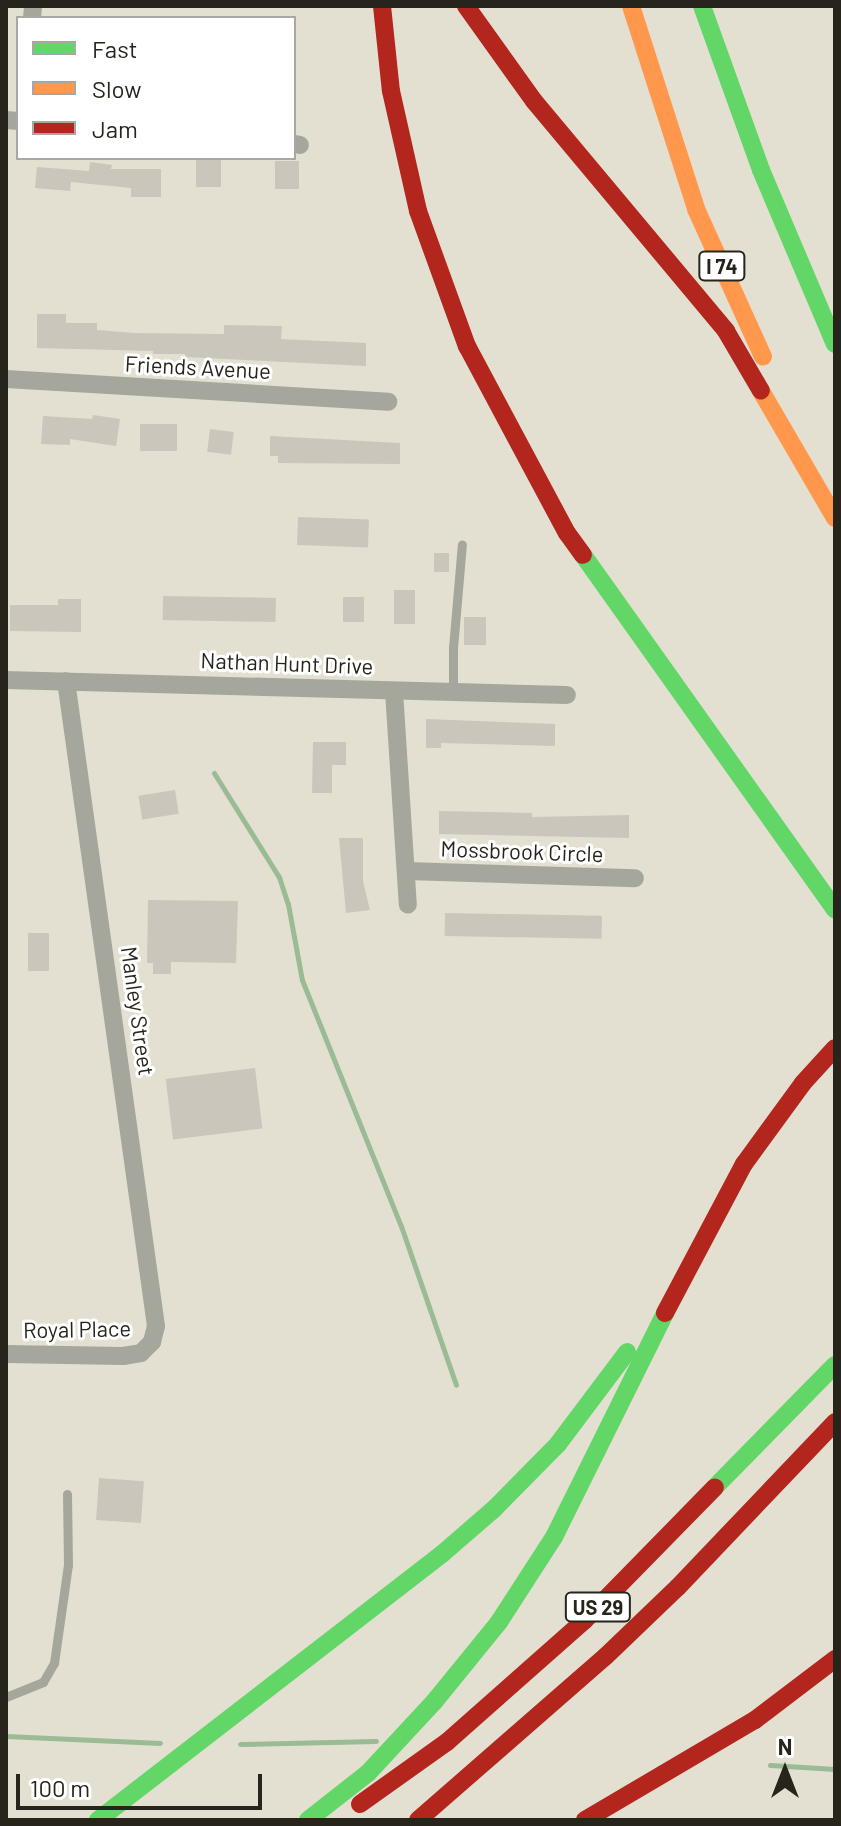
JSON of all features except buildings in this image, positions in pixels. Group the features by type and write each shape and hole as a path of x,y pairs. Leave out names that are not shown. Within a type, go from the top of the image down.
{"highway":[{"path":"382,6 391,91 418,211 473,360 567,533 835,910"},
{"path":"466,6 534,101 649,234 726,331 835,518"},
{"name":"I 74","path":"631,6 696,209 835,518"},
{"path":"702,6 796,257 835,344"},
{"path":"732,33 782,189 796,257"},
{"path":"308,1820 368,1773 434,1702 499,1622 554,1537 693,1255 744,1164 803,1083 835,1048"},
{"path":"98,1820 429,1564 494,1509 558,1444 623,1358 693,1255"},
{"name":"US 29","path":"337,1820 447,1742 584,1621 835,1365"},
{"name":"US 29","path":"418,1820 606,1656 678,1587 835,1422"},
{"path":"585,1820 755,1720 835,1659"},
{"path":"595,1820 626,1798"}],"street":[{"name":"Friends Avenue","path":"6,379 388,402"},
{"name":"Nathan Hunt Drive","path":"6,680 567,695"},
{"name":"Manley Street","path":"66,681 156,1326 147,1347"},
{"path":"394,691 408,905"},
{"name":"Mossbrook Circle","path":"407,871 635,878"},
{"name":"Royal Place","path":"6,1354 123,1356 141,1353 147,1347"}],"lane":[{"path":"453,692 453,648 462,544"},
{"path":"6,1697 43,1682 54,1663 68,1565 67,1494"}],"waterway":[{"path":"214,773 279,877 288,904 302,980 401,1226 456,1385"},
{"path":"6,1736 160,1743"},
{"path":"240,1744 376,1741"},
{"path":"770,1765 835,1769"}],"traffic: fast":[{"path":"702,6 761,170 835,344"},
{"path":"583,555 835,910"},
{"path":"308,1820 368,1773 434,1702 499,1622 554,1537 665,1313"},
{"path":"98,1820 442,1554 494,1509 558,1444 627,1352"},
{"path":"715,1487 835,1365"}],"traffic: slow":[{"path":"631,6 696,209 763,357"},
{"path":"761,391 835,518"}],"traffic: jam":[{"path":"382,6 391,91 418,211 467,346 567,533 583,555"},
{"path":"466,6 534,101 726,331 761,391"},
{"path":"665,1313 744,1164 803,1083 835,1048"},
{"path":"418,1820 606,1656 678,1587 835,1422"},
{"path":"360,1804 447,1742 584,1621 715,1487"},
{"path":"585,1820 755,1720 835,1659"}]}
